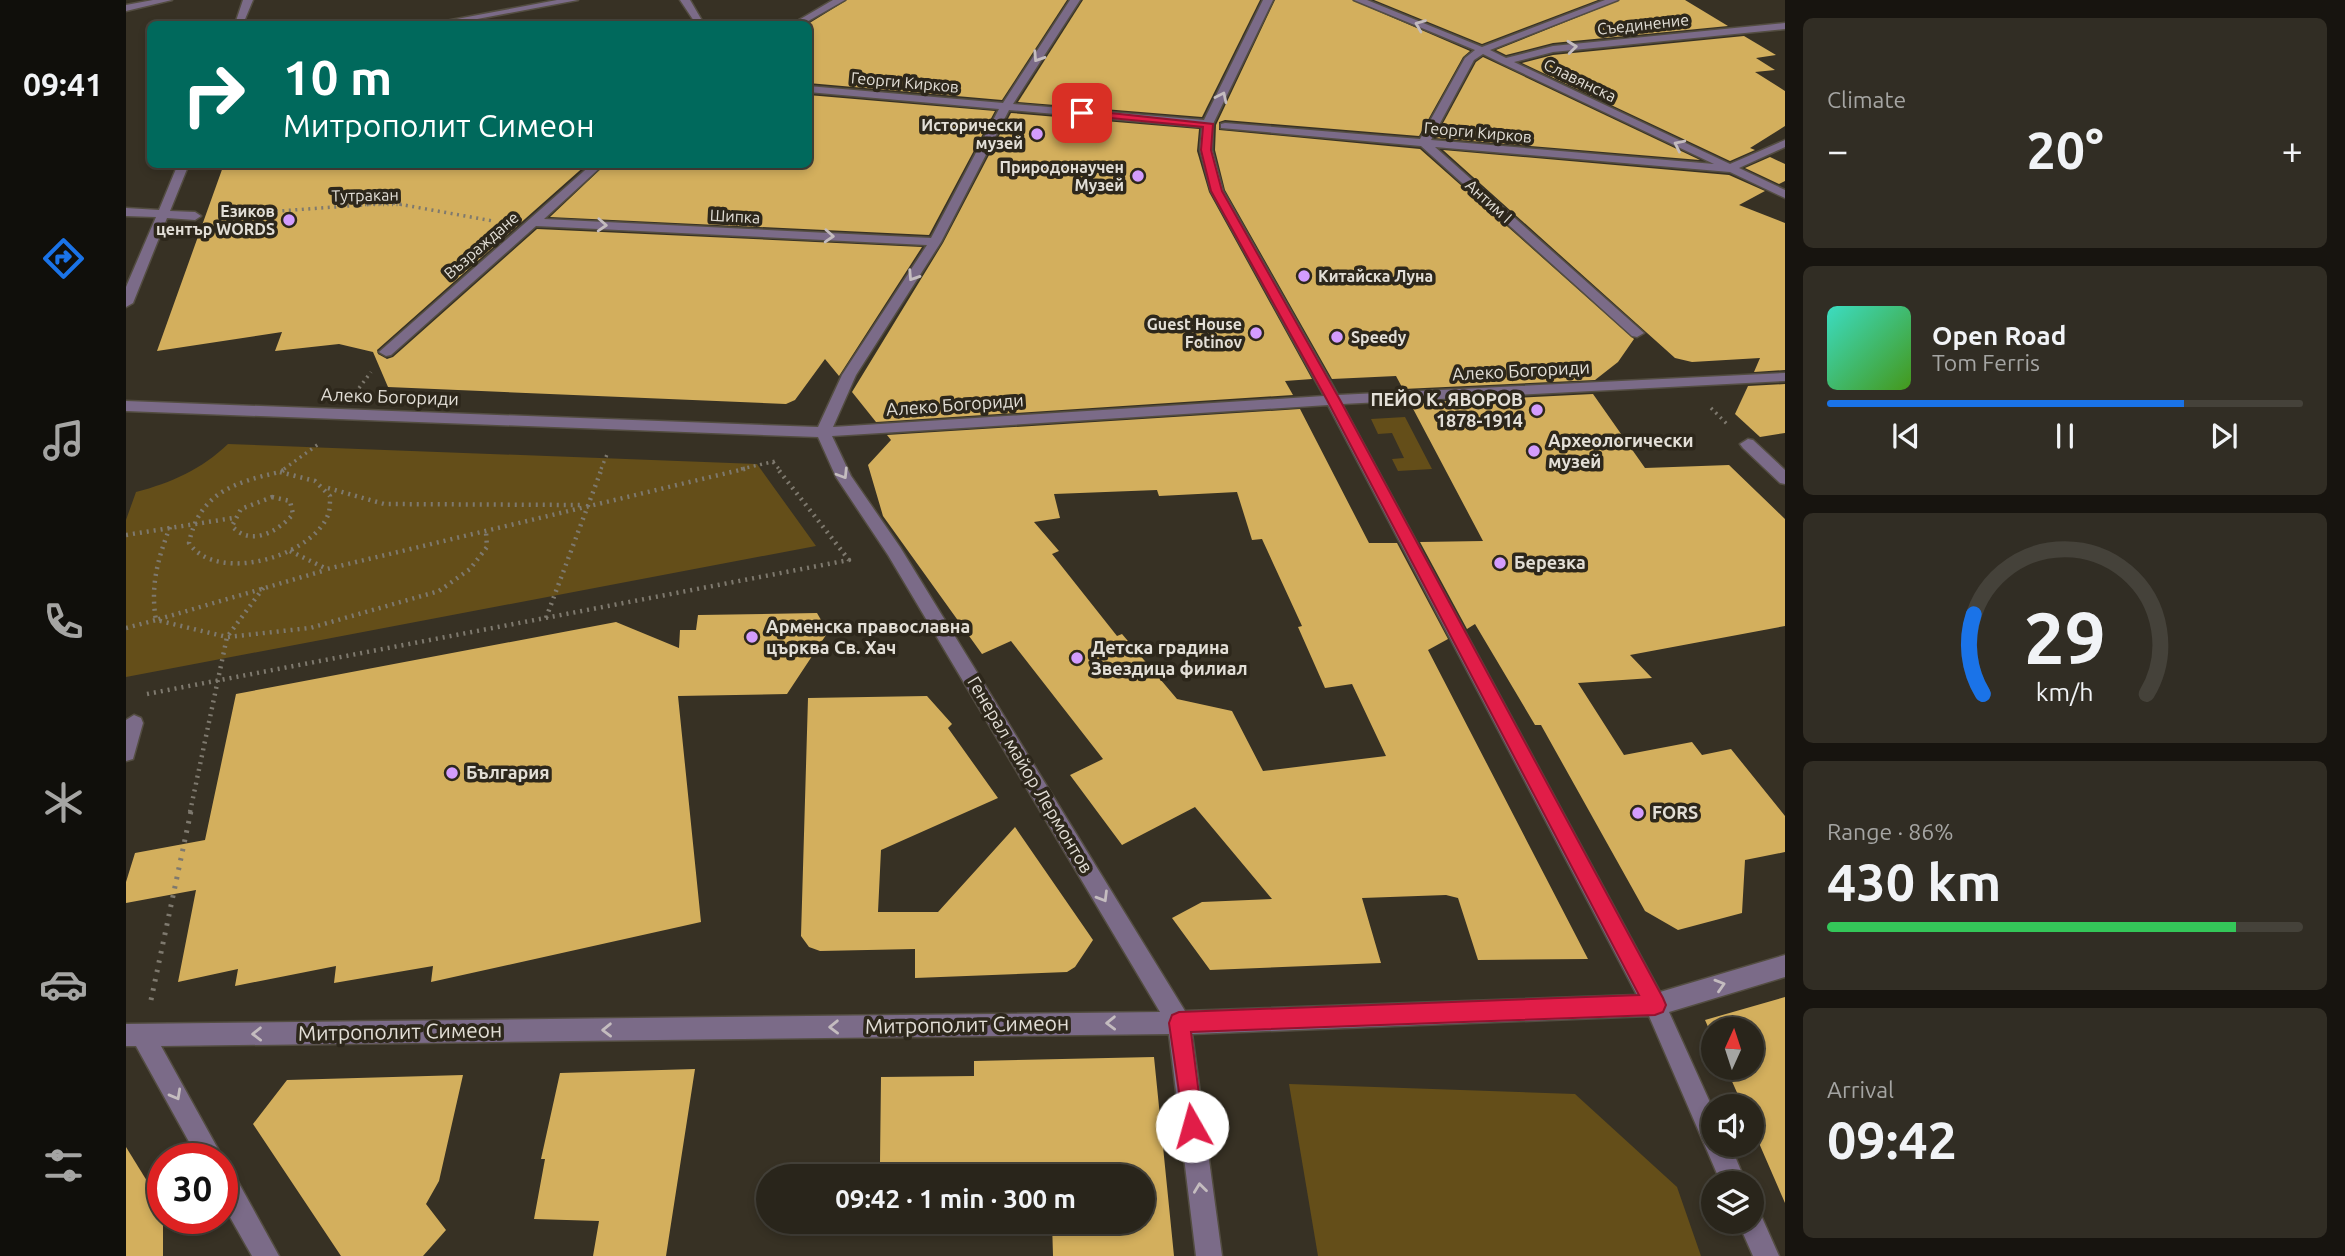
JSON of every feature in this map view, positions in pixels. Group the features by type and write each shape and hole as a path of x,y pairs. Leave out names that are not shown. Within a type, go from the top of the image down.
{"street":[{"path":"126,8 167,0"},
{"path":"240,21 248,0"},
{"path":"451,21 573,0"},
{"path":"685,0 698,21"},
{"path":"802,21 840,0"},
{"path":"823,432 849,375 935,242 1006,106 1075,0"},
{"path":"1268,0 1208,124 1206,150 1217,191 1333,400 1655,1005 1701,1109"},
{"name":"Славянска","path":"1359,0 1482,50 1785,194"},
{"path":"1424,143 1470,58 1482,50 1612,0"},
{"name":"Съединение","path":"1505,61 1553,49 1785,26"},
{"name":"Георги Кирков","path":"812,89 1208,124"},
{"name":"Георги Кирков","path":"1225,126 1728,169"},
{"name":"Антим I","path":"1424,143 1637,333"},
{"path":"1728,169 1785,143"},
{"path":"126,303 182,168"},
{"name":"Възраждане","path":"386,352 595,168"},
{"path":"126,212 195,216"},
{"name":"Шипка","path":"534,222 935,242"},
{"name":"Алеко Богориди","path":"126,406 823,432 1333,400 1785,377"},
{"name":"Генерал майор Лермонтов","path":"823,432 844,477 894,551 1179,1023 1209,1256"},
{"path":"1748,444 1785,479"},
{"path":"126,753 134,723"},
{"name":"Митрополит Симеон","path":"135,1036 1179,1023 1655,1005 1785,966"},
{"path":"135,1036 203,1143"},
{"path":"238,1206 266,1256"},
{"path":"1756,1234 1766,1256"}],"path":[{"name":"Тутракан","path":"195,216 392,203 497,222 534,222"},
{"path":"280,472 320,443 340,414"},
{"path":"545,618 619,426"},
{"path":"126,628 327,569 773,462 823,432"},
{"path":"142,695 849,560 773,462"},
{"path":"327,488 332,499 330,512 322,526 290,551 258,562 227,565 202,559 189,544 191,524 204,505 226,489 252,478 280,472 309,475 327,488 384,504 588,505"},
{"path":"126,535 233,518 239,510 260,499 282,498 293,507 287,523 266,534 243,536 232,526 233,518"},
{"path":"156,620 152,583 156,561 170,527"},
{"path":"156,620 227,637 310,628 395,607 439,591 470,569 487,547 486,532"},
{"path":"290,551 327,569"},
{"path":"135,1036 227,637 264,587"}],"shaded area":[{"path":"1405,417 1432,469 1398,471 1392,459 1404,458 1392,433 1378,434 1371,419"},
{"path":"228,444 757,464 816,546 126,677 126,520 136,492 185,474 208,461"},
{"path":"1289,1084 1575,1094 1677,1187 1701,1256 1318,1256"}],"building":[{"path":"847,0 1067,0 1002,100 812,83 812,22"},
{"path":"1083,0 1260,0 1202,117 1018,102"},
{"path":"1275,0 1352,0 1470,51 1463,57 1419,136 1225,120 1219,122 1219,130 1420,149 1634,339 1618,362 1595,380 1403,389 1396,376 1332,379 1225,190 1215,150 1216,125"},
{"path":"1374,0 1598,0 1482,44"},
{"path":"1620,0 1685,0 1728,26 1553,43 1506,55 1496,50"},
{"path":"1744,36 1776,55 1756,58 1775,70 1755,72 1785,91 1785,126 1750,148 1755,150 1730,161 1522,63 1553,55"},
{"path":"1483,57 1700,160 1435,138 1476,62"},
{"path":"812,95 995,111 929,235 550,217 602,168 812,168"},
{"path":"1011,113 1199,129 1197,151 1209,192 1312,379 1285,381 1293,395 876,422 852,392 943,243"},
{"path":"1443,150 1729,175 1765,191 1739,205 1785,223 1785,370 1754,372 1760,358 1692,362 1675,358"},
{"path":"1770,157 1785,164 1785,181 1779,184 1745,168"},
{"path":"223,168 582,168 377,350 378,354 387,359 393,357 537,229 922,247 839,376 825,359 795,400 786,404 388,387 373,352 339,344 275,351 282,332 157,351"},
{"path":"1785,384 1785,433 1760,437 1735,414 1748,386"},
{"path":"1593,394 1645,468 1729,465 1785,519 1785,626 1630,655 1652,678 1578,683 1624,755 1692,742 1702,755 1731,749 1785,816 1785,852 1745,860 1742,913 1678,930 1645,911 1541,725 1535,725 1475,624 1467,629 1420,542 1483,541 1410,403"},
{"path":"1300,409 1369,543 1397,543 1448,639 1428,650 1588,959 1478,960 1458,898 1446,895 1362,898 1381,963 1210,970 1172,918 1202,902 1272,899 1195,807 1122,845 1070,775 1103,759 1011,641 982,654 883,516 868,465 891,440 887,435","holes":["1157,490 1159,496 1237,492 1252,540 1262,539 1302,626 1298,627 1325,688 1352,684 1386,756 1263,771 1232,711 1177,699 1122,634 1117,636 1052,554 1059,551 1034,522 1060,518 1054,494"]},
{"name":"България","path":"817,613 828,632 787,694 678,696 701,922 431,982 433,966 334,983 336,966 235,986 238,969 178,982 196,890 126,903 126,882 135,853 205,840 236,694 616,622 679,648 680,630 696,630 698,615"},
{"path":"927,696 952,724 948,728 998,798 881,850 878,912 938,912 1015,827 1093,940 1075,967 1067,972 915,978 915,949 820,951 809,947 801,936 808,698"},
{"path":"1785,997 1785,1203 1764,1155 1764,1094 1738,1094 1731,1080 1764,1080 1764,1017 1715,1017"},
{"path":"1154,1057 1174,1256 1053,1256 1052,1234 1155,1234 1155,1164 880,1162 881,1077 974,1076 974,1061"},
{"path":"695,1069 666,1256 593,1256 599,1221 534,1219 545,1159 541,1159 560,1073"},
{"path":"463,1075 439,1181 426,1204 446,1230 423,1256 341,1256 253,1124 287,1080"},
{"path":"126,1147 147,1181 147,1234 163,1234 163,1256 126,1256"}],"place":[{"name":"Исторически музей","path":"1037,134"},
{"name":"Природонаучен Музей","path":"1138,176"},
{"name":"Езиков център WORDS","path":"289,220"},
{"name":"Китайска Луна","path":"1304,276"},
{"name":"Guest House Fotinov","path":"1256,333"},
{"name":"Speedy","path":"1337,337"},
{"name":"ПЕЙО К. ЯВОРОВ 1878-1914","path":"1537,410"},
{"name":"Археологически музей","path":"1534,451"},
{"name":"Березка","path":"1500,563"},
{"name":"Арменска православна църква Св. Хач","path":"752,637"},
{"name":"Детска градина Звездица филиал","path":"1077,658"},
{"name":"България","path":"452,773"},
{"name":"FORS","path":"1638,813"}],"route":[{"path":"1082,113 1208,124 1206,150 1217,191 1333,400 1655,1005 1179,1023 1192,1126"}]}
